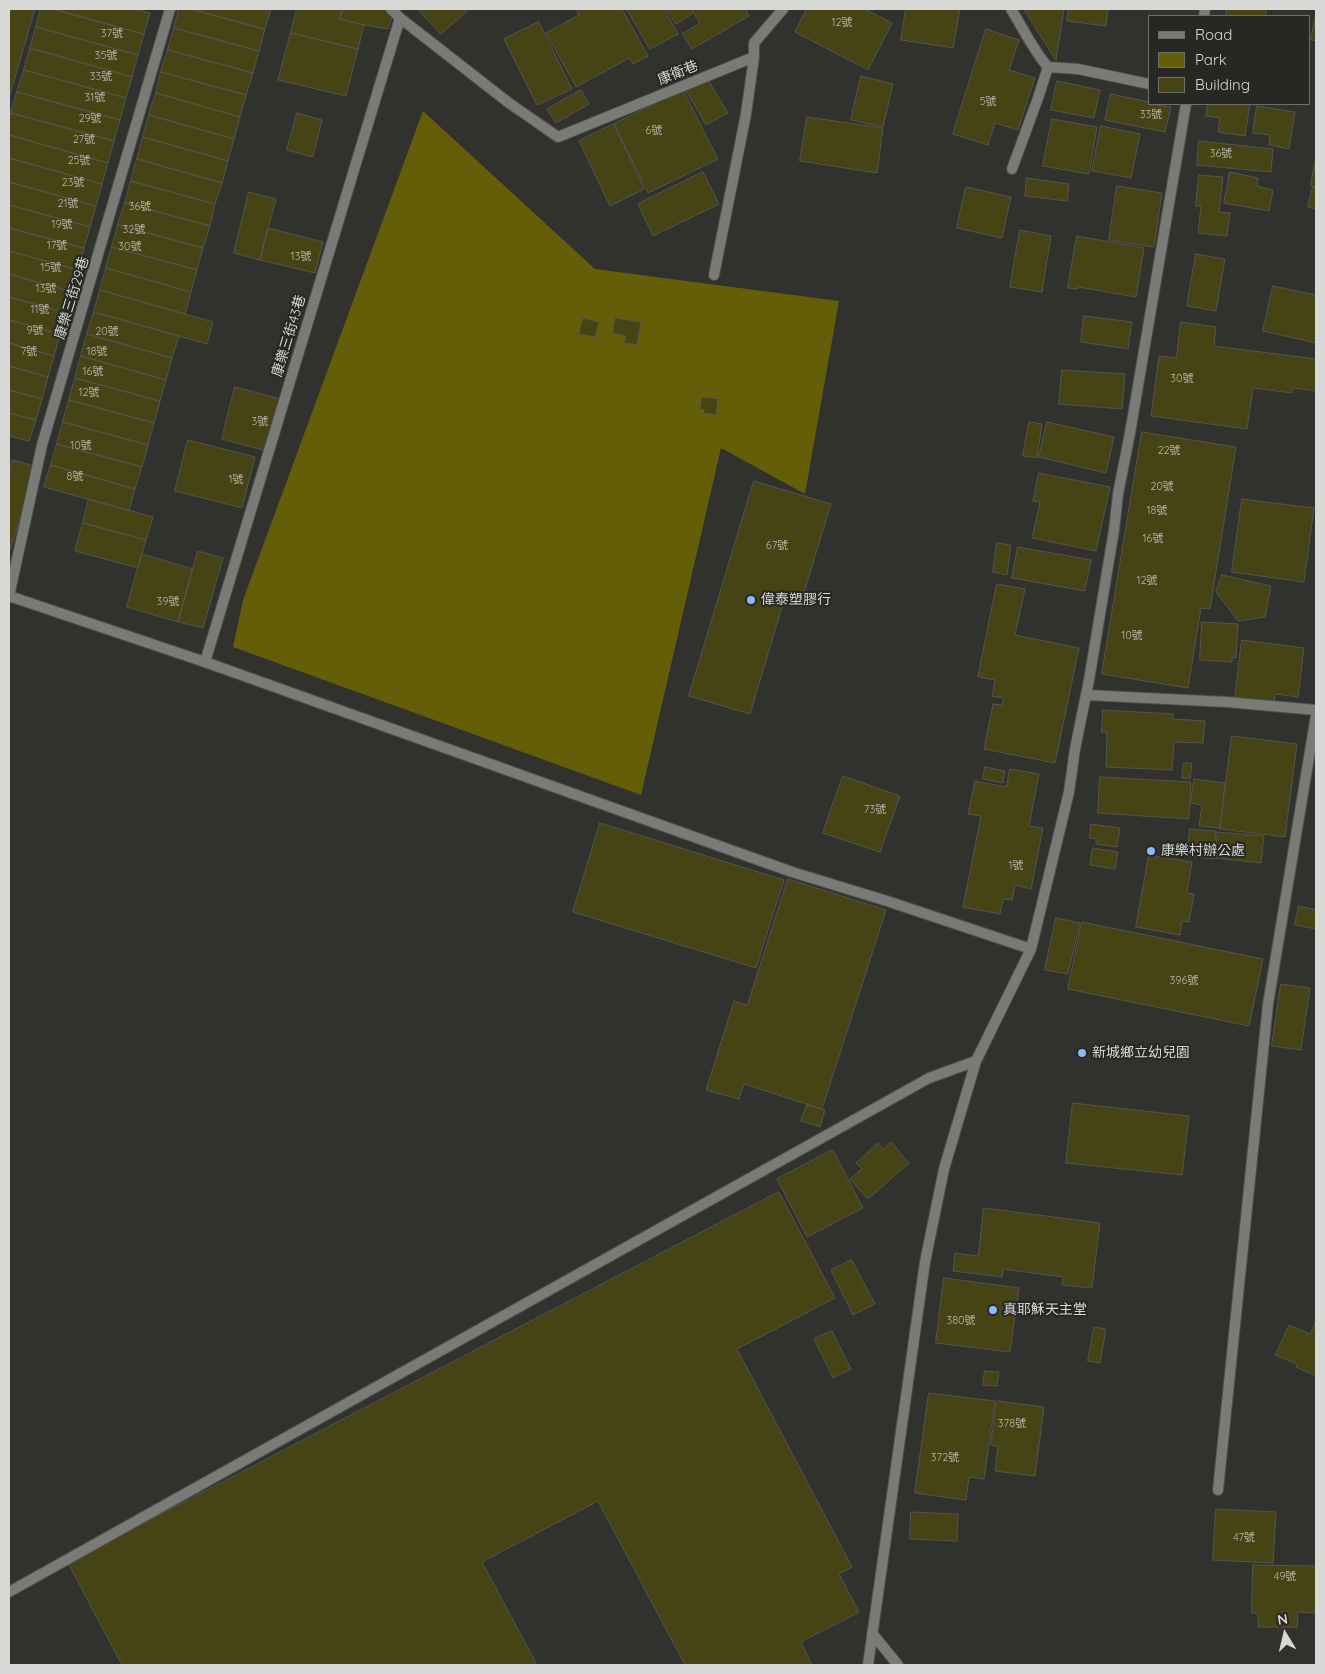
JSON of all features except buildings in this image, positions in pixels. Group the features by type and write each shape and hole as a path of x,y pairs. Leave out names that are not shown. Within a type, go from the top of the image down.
{"street":[{"name":"康樂三街29巷","path":"9,596 42,445 170,9"},
{"path":"392,9 400,18"},
{"path":"714,275 746,114 754,43 783,9"},
{"path":"1011,9 1038,56 1048,67 1078,69 1148,84"},
{"name":"康衛巷","path":"400,18 508,103 558,137 754,56"},
{"name":"康樂三街43巷","path":"205,662 400,18"},
{"path":"1012,169 1048,67"},
{"path":"868,1665 925,1262 944,1169 976,1061 1030,949 1069,792 1114,530 1118,494 1186,105"},
{"path":"9,596 205,662 792,872 887,901 1030,949"},
{"path":"1086,695 1227,702 1316,710"},
{"path":"1218,1490 1268,1004 1316,715"},
{"path":"9,1592 929,1078 976,1061"},
{"path":"872,1633 898,1665"}],"green space":[{"path":"423,111 595,269 839,301 805,494 721,448 641,795 233,647 243,600"}],"place":[{"name":"偉泰塑膠行","path":"751,600"},
{"name":"康樂村辦公處","path":"1151,851"},
{"name":"新城鄉立幼兒園","path":"1082,1053"},
{"name":"真耶穌天主堂","path":"993,1310"}]}
